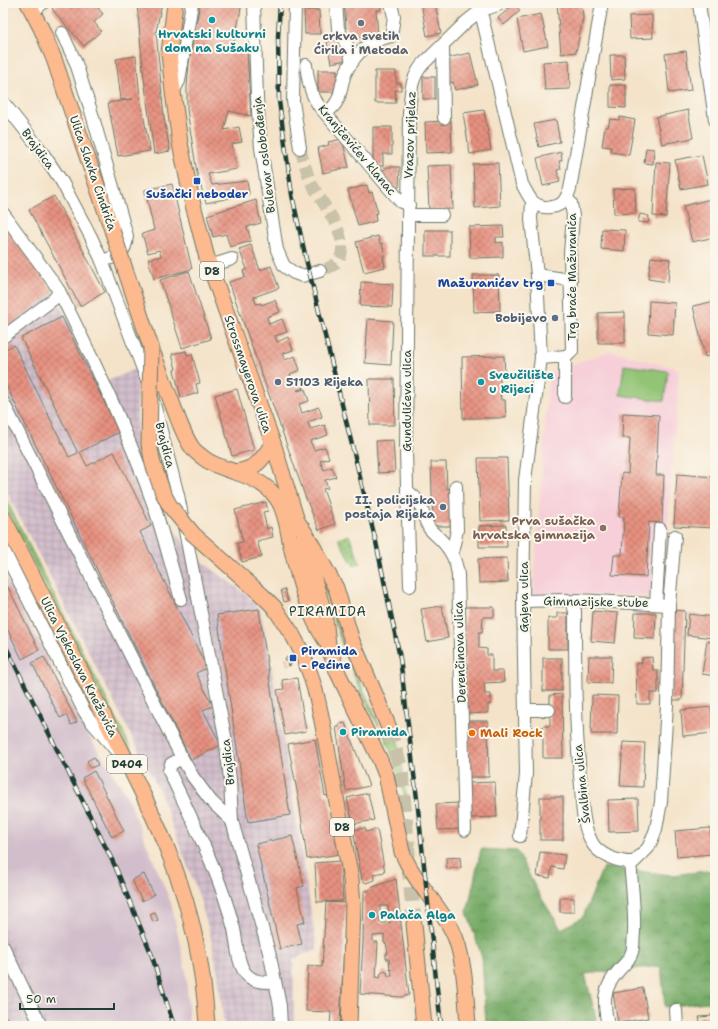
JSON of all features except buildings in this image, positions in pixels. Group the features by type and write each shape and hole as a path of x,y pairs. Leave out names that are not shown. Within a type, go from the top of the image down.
{"main road":[{"name":"Strossmayerova ulica","path":"175,3 169,54 173,92 180,143 192,201 210,266 273,443 297,521 305,532 336,588 352,642 389,728"},
{"name":"Ulica Slavka Cindrića","path":"35,6 151,347 186,437 193,449 206,460 263,485 278,500 283,510 295,563 311,614 328,645"},
{"name":"D8","path":"151,347 149,444 153,464 163,493 170,506 193,534 262,595 282,618 302,653 310,672 320,707 351,879 353,904 349,1026"},
{"path":"236,472 247,470 255,466 263,459 273,443"},
{"name":"Ulica Vjekoslava Kneževića","path":"3,517 159,831 183,894 194,933 201,971 207,1026"},
{"path":"297,521 323,609 328,645 337,671 380,760 391,797 398,836 407,863 452,931 458,946 466,995 468,1026"},
{"path":"414,924 424,1026"}],"street":[{"path":"173,92 179,81 191,30 192,3"},
{"name":"Bulevar oslobođenja","path":"254,3 257,98 261,141 277,250 284,266 294,273 302,276 320,271"},
{"path":"295,3 293,101 300,148"},
{"path":"336,3 338,29 349,49 352,63"},
{"path":"326,113 334,107 339,97 346,73 365,47 381,38 391,36 394,17 391,3"},
{"name":"Vrazov prijelaz","path":"409,210 409,113 413,79 417,71 480,7 503,3"},
{"path":"566,198 570,189 602,3"},
{"path":"699,3 715,120"},
{"path":"480,7 522,184 532,202 531,219 537,275 541,358"},
{"path":"62,33 76,63 127,236 126,245 118,256 102,261"},
{"path":"443,46 444,118"},
{"name":"Kranjčevićev klanac","path":"306,65 309,85 315,100 409,210"},
{"name":"Brajdica","path":"3,102 40,148 69,196 102,261 149,385 178,495 226,736 232,821 270,956 280,1006 281,1026"},
{"name":"Trg braće Mažuranića","path":"532,202 546,208 560,205 566,198 571,203 572,208 572,351 570,354 565,356 541,358"},
{"path":"409,210 442,215"},
{"name":"Gundulićeva ulica","path":"409,210 406,387 410,586"},
{"path":"3,213 54,283 95,362 116,410 154,507 181,599"},
{"path":"210,266 232,259"},
{"path":"537,275 571,280"},
{"path":"3,337 55,298 58,291"},
{"path":"565,356 565,397"},
{"name":"Gajeva ulica","path":"520,836 526,774 523,601 526,480 541,358"},
{"path":"3,402 182,758 211,801 232,821"},
{"path":"452,553 457,530 456,486"},
{"name":"Derenčinova ulica","path":"407,491 421,504 430,529 449,548 456,564 458,575 465,830"},
{"path":"656,604 660,529"},
{"path":"608,1026 604,1006 605,994 609,984 630,959 633,949 634,920 630,862 634,862 638,859 648,848 656,829 660,808 675,536"},
{"path":"3,549 84,711 127,764"},
{"name":"Gimnazijske stube","path":"523,601 567,600 572,603 576,600 670,605"},
{"name":"Švalbina ulica","path":"572,603 575,611 578,762 584,821 587,833 596,847 615,859 630,862"},
{"path":"525,710 549,710"},
{"path":"182,758 171,764 169,771 213,865 233,928 241,965 247,975 256,982 275,982"},
{"path":"3,946 41,1026"},
{"path":"676,1010 677,1026"}],"shaded area":[{"path":"3,222 54,292 99,385 137,368 137,441 144,472 154,497 167,520 192,554 247,595 260,609 272,670 317,949 293,959 294,1026 224,1026 219,980 211,938 199,896 158,788 3,485"},
{"name":"Prva sušačka hrvatska gimnazija","path":"610,351 679,369 662,596 533,594 549,373"},
{"path":"3,571 78,719 126,794 171,903 186,972 189,1026 51,1026 3,925"},
{"path":"3,925 51,1026 3,1026"}],"green space":[{"path":"624,365 668,371 664,401 620,395"},
{"path":"3,493 140,766 138,768 3,502"},
{"path":"349,535 360,563 354,566 338,539"},
{"path":"325,583 331,594 343,643 379,726 354,676 347,658 324,588"},
{"path":"395,728 401,757 407,800 382,731"},
{"path":"481,849 517,851 539,894 561,929 583,917 603,867 671,875 715,870 715,1001 665,1007 661,966 585,974 598,1026 486,1026 482,958 467,912"}],"tunnel":[{"path":"300,148 310,180 337,226 342,246 341,255 338,261 333,266 320,271"},
{"path":"389,728 401,769 414,924"}],"railway":[{"path":"280,3 278,37 279,101 292,195 306,259 376,542 400,658 417,799 441,1026"},
{"path":"3,641 115,866 151,953 174,1026"}],"place":[{"name":"Hrvatski kulturni dom na Sušaku","path":"212,20"},
{"name":"crkva svetih Ćirila i Metoda","path":"361,23"},
{"name":"Sušački neboder","path":"197,181"},
{"name":"Mažuranićev trg","path":"551,283"},
{"name":"Bobijevo","path":"555,318"},
{"name":"51103 Rijeka","path":"278,382"},
{"name":"Sveučilište u Rijeci","path":"481,382"},
{"name":"II. policijska postaja Rijeka","path":"443,507"},
{"name":"Prva sušačka hrvatska gimnazija","path":"603,528"},
{"name":"Piramida - Pećine","path":"293,658"},
{"name":"Piramida","path":"343,732"},
{"name":"Mali Rock","path":"472,733"},
{"name":"Palača Alga","path":"372,915"}],"district":[{"name":"PIRAMIDA","path":"328,611"}]}
